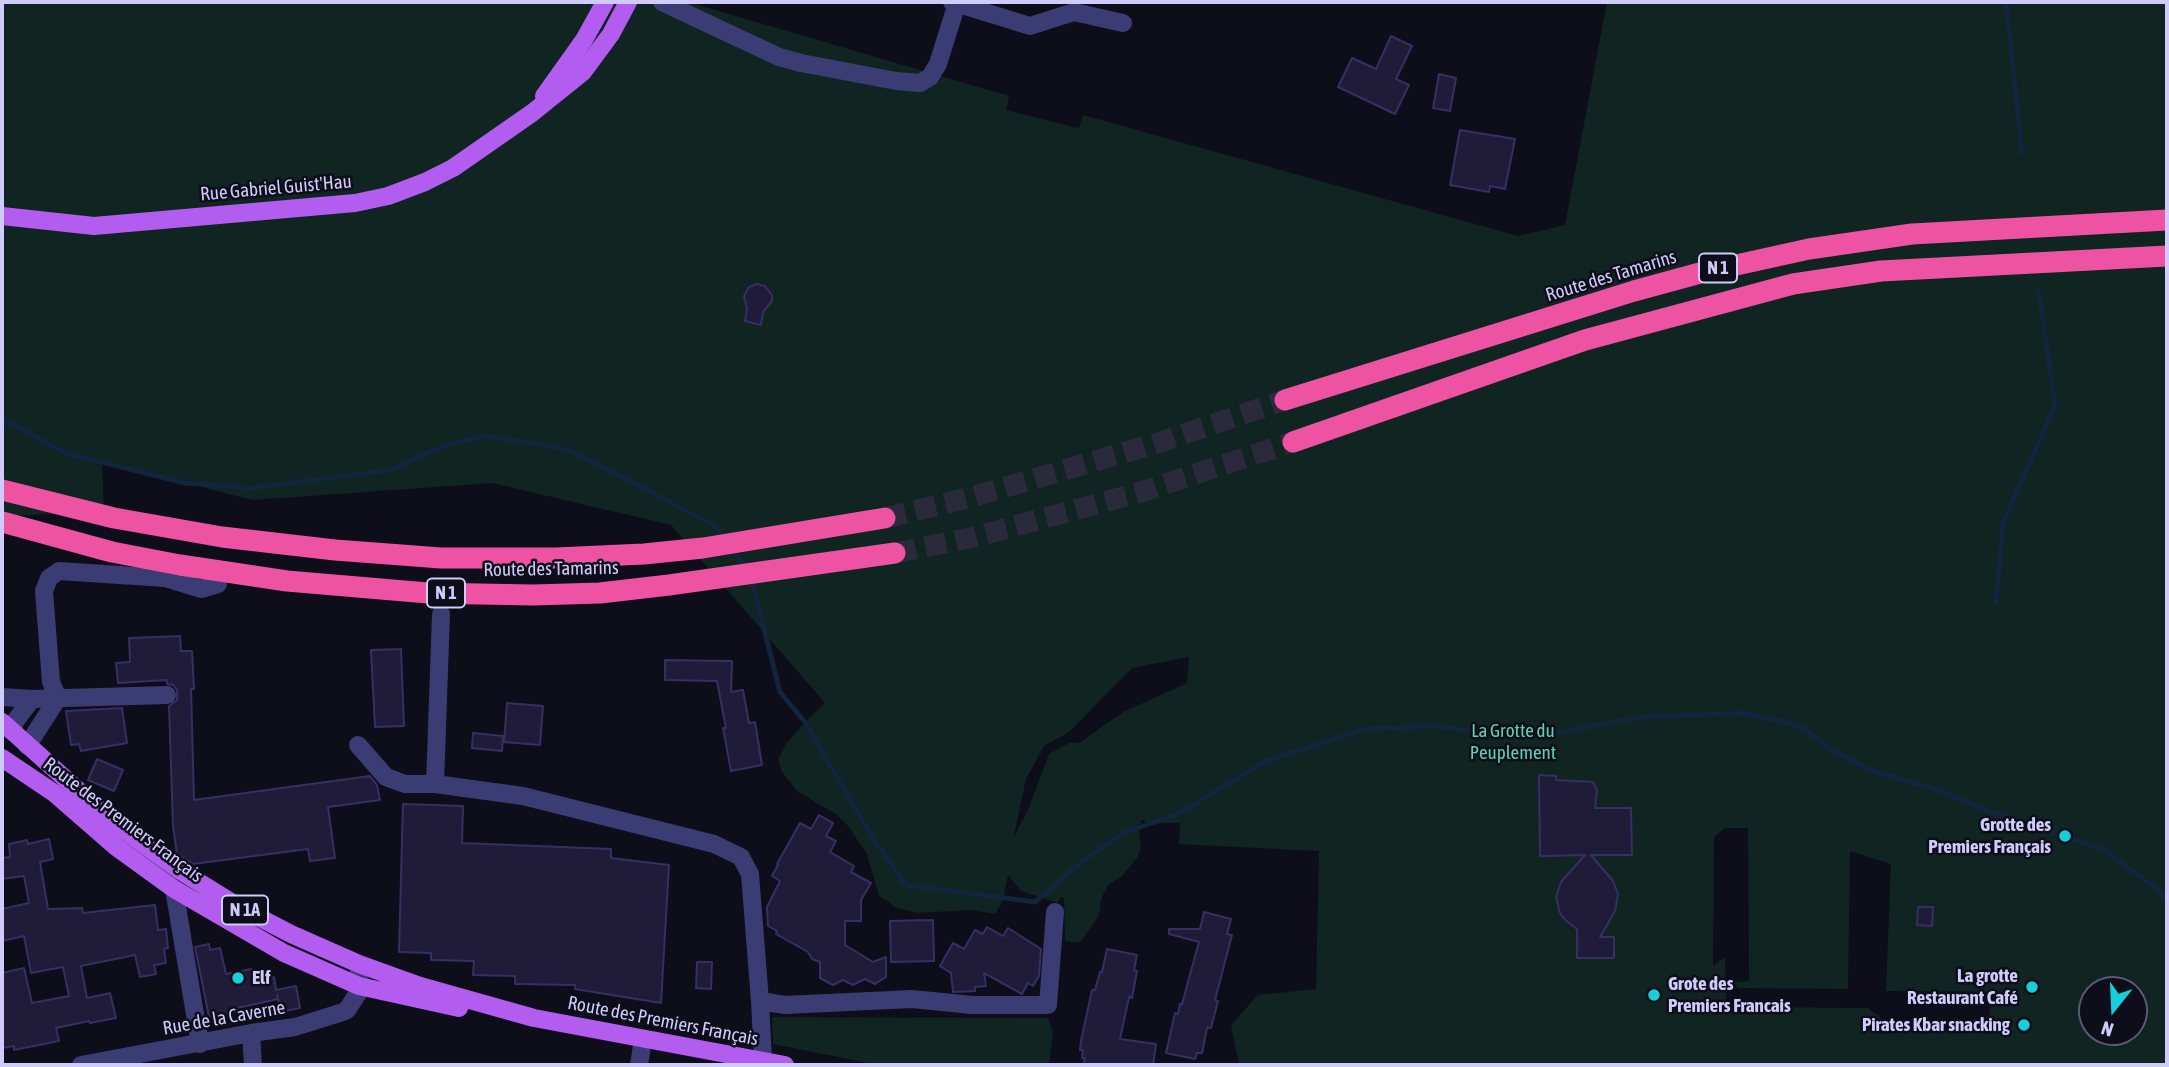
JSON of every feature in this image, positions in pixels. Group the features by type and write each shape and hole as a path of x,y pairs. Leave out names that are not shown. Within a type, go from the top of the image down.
{"highway":[{"name":"Route des Tamarins","path":"1285,400 1634,291 1808,248 1912,234 2167,220"},
{"name":"N 1","path":"1293,442 1585,340 1793,284 1881,271 2167,256"},
{"name":"Route des Tamarins","path":"2,490 114,518 222,537 335,550 441,558 556,558 644,554 704,548 885,518"},
{"name":"Route des Tamarins","path":"2,522 112,552 180,565 287,581 428,593 600,593 895,553"}],"main road":[{"name":"Rue Gabriel Guist'Hau","path":"532,113 584,40 605,2"},
{"name":"Rue Gabriel Guist'Hau","path":"2,216 94,226 355,203 388,196 453,168 532,113 583,72 611,34 628,2"},
{"name":"Route des Premiers Français","path":"6,726 119,827 179,870 239,907 359,964 420,986 534,1018"},
{"path":"6,726 6,760"},
{"path":"6,760 27,746"},
{"name":"Route des Premiers Français","path":"6,760 54,793 116,847 174,889 285,953 359,986 471,1010 534,1018 785,1065"}],"street":[{"path":"662,2 779,57 869,76 920,83 930,77 938,64 954,3 1030,26 1074,12 1123,23"},
{"path":"58,698 51,682 44,591 49,578 59,571 165,578 201,589 218,584"},
{"path":"435,785 441,614"},
{"path":"2,697 32,699 167,695"},
{"path":"27,746 58,698"},
{"path":"6,726 16,720 32,699"},
{"path":"359,745 386,777 405,784 523,796 714,844 741,858 750,874 763,1061"},
{"path":"174,889 200,1044"},
{"path":"760,1001 785,1005 912,999 972,1005 1048,1005 1055,912"},
{"path":"359,964 359,986"},
{"name":"Rue de la Caverne","path":"81,1065 295,1027 347,1010 358,993 359,986"},
{"path":"251,1033 253,1065"},
{"path":"639,1065 643,1038"}],"green space":[{"name":"La Grotte du Peuplement","path":"2,2 688,2 1009,96 1006,110 1079,128 1083,115 1518,236 1565,225 1607,2 2167,2 2167,1065 1239,1065 1231,1025 1258,995 1316,989 1319,851 1179,844 1180,823 1146,823 1142,819 1139,831 1141,848 1137,858 1122,876 1108,885 1101,899 1099,915 1080,943 1065,941 1064,898 1061,897 1058,903 1021,891 1008,875 1003,901 995,914 971,910 917,913 897,908 879,896 867,854 848,826 836,814 798,792 782,772 778,760 785,745 825,703 671,525 492,483 253,500 102,462 104,512 2,516","holes":["1189,657 1187,683 1123,712 1079,743 1069,743 1049,754 1028,810 1014,836 1026,779 1044,746 1069,732 1132,668","1725,828 1748,828 1749,981 1733,982 1738,988 1848,989 1850,851 1891,864 1886,991 1989,992 1990,1032 1897,1030 1868,1008 1726,1007 1725,957 1713,966 1714,837"]},
{"path":"772,1017 1048,1018 1053,1033 1049,1065 878,1065 773,1044"}],"building":[{"path":"1391,36 1412,46 1396,79 1409,85 1395,114 1338,87 1352,58 1376,69"},
{"path":"1439,74 1456,78 1450,111 1433,108"},
{"path":"1460,130 1515,139 1505,189 1490,186 1489,192 1450,185"},
{"path":"757,284 765,286 772,295 772,301 763,312 761,325 745,321 747,309 744,296 749,287"},
{"path":"180,636 181,651 192,651 194,800 370,776 377,785 380,800 328,807 335,858 310,861 308,849 193,864 177,854 173,826 169,706 177,700 177,690 173,685 167,684 167,680 118,683 116,663 130,662 129,638"},
{"path":"401,649 404,726 375,727 371,650"},
{"path":"665,660 732,661 731,692 743,690 749,723 755,722 762,765 731,771 717,681 665,680"},
{"path":"507,703 543,706 540,745 504,742"},
{"path":"122,708 127,743 81,751 79,744 71,745 66,711"},
{"path":"473,733 503,736 502,751 472,748"},
{"path":"97,759 123,770 114,791 88,780"},
{"path":"1539,775 1556,776 1556,780 1593,782 1597,790 1595,808 1631,808 1632,855 1591,855 1613,881 1618,894 1615,911 1600,937 1614,937 1614,958 1577,958 1577,929 1560,913 1556,897 1561,882 1585,855 1540,856"},
{"path":"403,804 463,806 462,843 611,849 611,858 669,865 661,1003 575,989 575,985 515,984 515,976 473,975 474,961 431,960 431,953 399,952"},
{"path":"819,815 833,823 826,836 836,841 830,852 854,866 851,872 871,883 861,900 861,921 845,921 845,945 873,962 886,957 886,977 875,984 865,979 853,985 843,980 833,985 820,978 820,962 768,926 767,907 780,881 772,876 777,864 800,823 811,829"},
{"path":"49,839 53,859 40,862 48,909 82,908 83,913 155,905 158,930 166,929 166,963 154,965 156,974 140,977 135,955 81,966 87,998 110,993 116,1018 56,1028 59,1041 14,1050 14,1046 2,1048 2,973 24,968 32,1003 69,996 63,967 31,973 24,936 2,941 2,909 29,903 24,876 2,879 2,858 10,857 9,844 27,840 28,844"},
{"path":"1918,907 1933,907 1932,926 1917,925"},
{"path":"1204,912 1231,919 1227,934 1232,935 1215,1000 1218,1001 1211,1028 1207,1028 1202,1053 1197,1053 1195,1059 1166,1053 1175,1013 1178,1014 1182,1004 1199,942 1169,934 1169,929 1200,929"},
{"path":"933,920 934,961 891,962 890,921"},
{"path":"987,927 1003,936 1008,928 1041,949 1039,976 1033,986 1028,983 1022,994 984,973 986,986 975,987 975,991 953,992 951,973 940,966 953,943 964,949 975,930 983,934"},
{"path":"209,944 210,950 220,948 226,974 251,969 254,982 274,977 276,990 296,986 300,1008 281,1012 278,999 209,1017 195,947"},
{"path":"1107,949 1137,955 1132,998 1129,997 1120,1039 1156,1044 1153,1065 1083,1065 1085,1058 1082,1058 1083,1050 1080,1050 1081,1041 1092,990 1095,990 1102,972"},
{"path":"697,962 712,962 711,989 696,988"}],"waterway":[{"path":"2006,2 2022,153"},
{"path":"1996,602 2003,523 2055,405 2039,293"},
{"path":"2,419 66,453 185,483 251,488 390,470 446,445 485,436 556,447 576,453 715,526 726,540"},
{"path":"731,548 747,568"},
{"path":"751,577 780,692 805,722 874,840 906,885 1035,902 1081,862 1125,832 1176,815 1266,761 1365,729 1435,726 1529,738 1641,717 1742,713 1786,722 1805,729 1831,750 1870,770 1937,790 2008,818 2104,850 2156,888 2167,900"}],"tunnel":[{"path":"885,518 968,498 1154,444 1285,400"},
{"path":"895,553 974,537 1138,493 1293,442"}],"place":[{"name":"Grotte des Premiers Français","path":"2065,836"},
{"name":"Elf","path":"238,978"},
{"name":"La grotte Restaurant Café","path":"2032,987"},
{"name":"Grote des Premiers Francais","path":"1654,995"},
{"name":"Pirates Kbar snacking","path":"2024,1025"}]}
